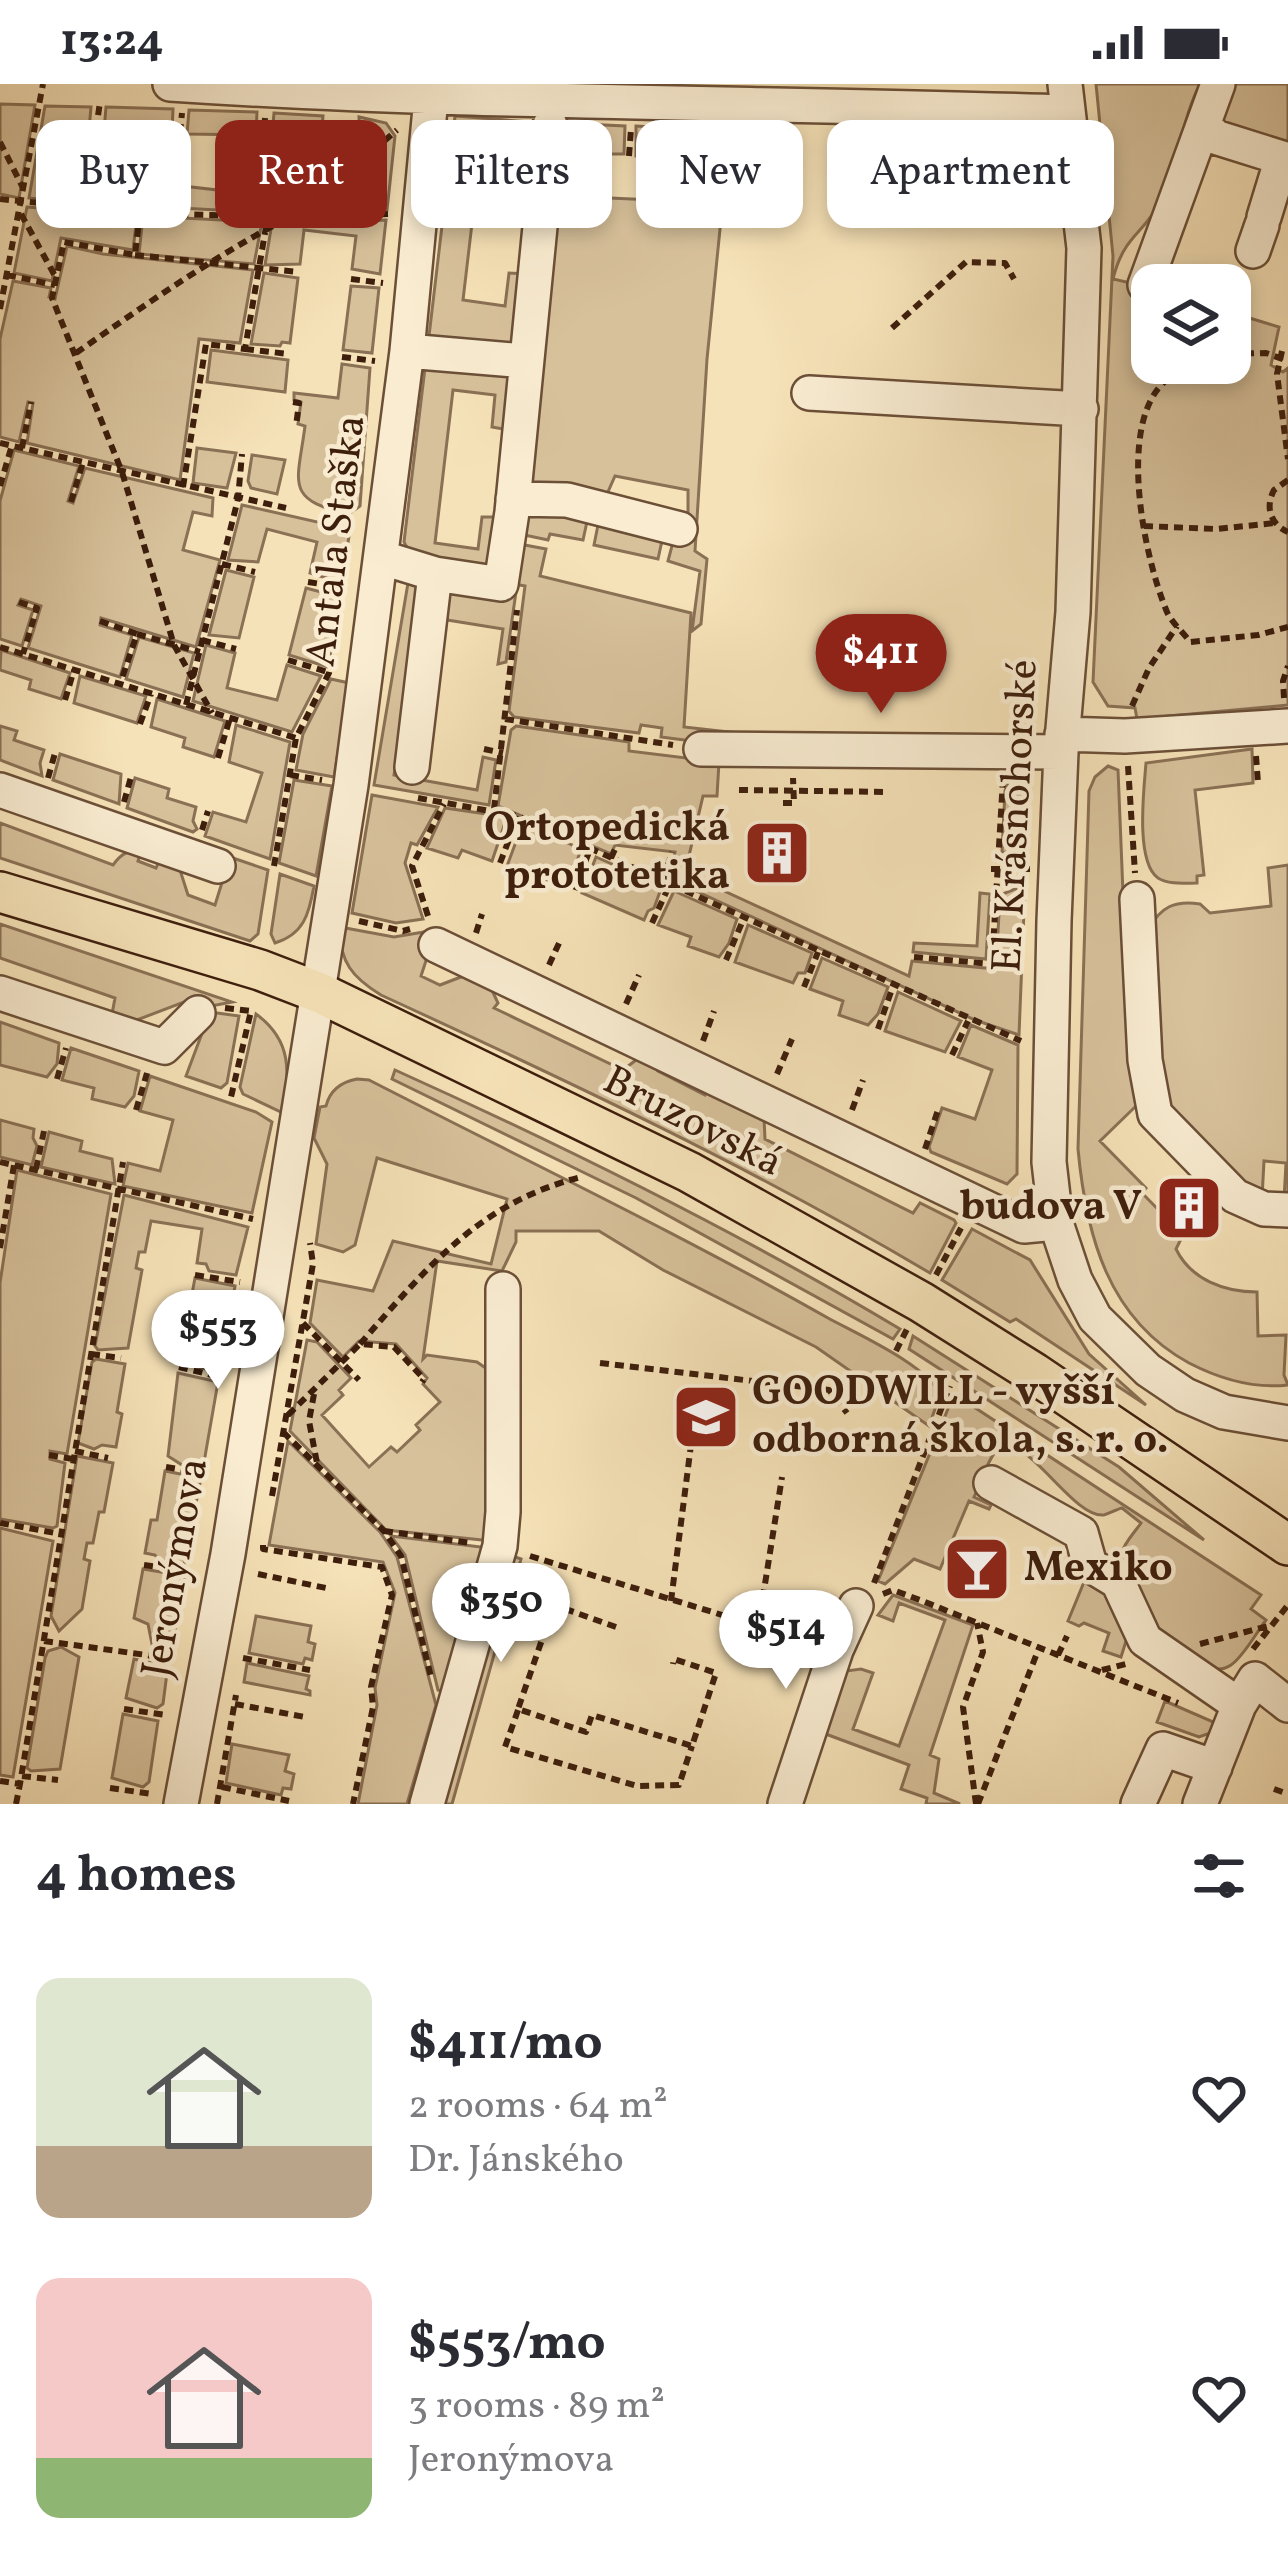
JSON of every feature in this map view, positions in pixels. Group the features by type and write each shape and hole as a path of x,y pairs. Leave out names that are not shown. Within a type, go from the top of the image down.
{"main road":[{"name":"Bruzovská","path":"0,892 260,970 320,993 689,1172 921,1302 1288,1545"}],"street":[{"path":"170,84 430,98 766,102 1066,98"},
{"path":"1153,264 1218,84"},
{"name":"Antala Staška","path":"320,993 383,558 392,346 430,98"},
{"name":"El. Krásnohorské","path":"1066,98 1084,248 1073,613 1061,743 1049,1162 1055,1222 1075,1280 1095,1318 1148,1370 1185,1395 1223,1412 1288,1423"},
{"path":"1204,124 1215,137 1282,158 1260,231"},
{"path":"383,558 435,574 501,584 539,228"},
{"path":"392,346 524,361"},
{"path":"809,393 1082,409"},
{"path":"513,499 567,500 680,530"},
{"path":"412,782 435,574"},
{"path":"701,749 1004,752 1286,714"},
{"path":"0,790 218,866"},
{"path":"1137,899 1145,1060 1156,1114 1234,1196 1264,1209 1288,1210"},
{"path":"436,945 1024,1226 1055,1222"},
{"path":"0,993 164,1047 198,1013"},
{"name":"Jeronýmova","path":"167,1799 226,1561 297,1109 320,993"},
{"path":"427,1804 500,1546 503,1289"},
{"path":"991,1483 1081,1533 1090,1565 1118,1582 1145,1640 1235,1715"},
{"path":"785,1804 836,1650 856,1606"},
{"path":"1200,1804 1235,1715 1256,1679 1288,1705"},
{"path":"1138,1804 1163,1748 1214,1767"}],"path":[{"path":"0,309 44,84"},
{"path":"97,120 100,102"},
{"path":"629,156 632,120"},
{"path":"387,138 397,130"},
{"path":"0,142 25,191"},
{"path":"387,214 392,214 394,195"},
{"path":"0,199 36,208"},
{"path":"22,208 56,282"},
{"path":"135,255 138,228"},
{"path":"75,354 258,228"},
{"path":"245,349 266,228"},
{"path":"212,713 174,644 122,472 52,298 64,242 135,255 298,272"},
{"path":"892,328 966,262 1004,263 1014,279"},
{"path":"7,275 56,282"},
{"path":"382,302 384,283"},
{"path":"183,487 206,344 289,354"},
{"path":"373,377 392,346"},
{"path":"1251,353 1283,357 1276,374 1288,458"},
{"path":"343,357 359,359"},
{"path":"1162,384 1148,403 1141,436 1140,508 1168,615 1190,642 1288,627"},
{"path":"22,448 31,402"},
{"path":"293,402 299,403 296,426"},
{"path":"0,442 286,508"},
{"path":"0,486 12,445"},
{"path":"186,705 238,499 242,454"},
{"path":"71,502 83,462"},
{"path":"1288,480 1271,496 1270,510 1275,523 1288,532"},
{"path":"1144,526 1216,529 1275,523"},
{"path":"221,564 255,572"},
{"path":"308,582 346,589 350,576"},
{"path":"494,809 521,589 501,584"},
{"path":"19,602 37,608 23,654"},
{"path":"100,621 200,652"},
{"path":"274,866 296,738 329,673 338,631"},
{"path":"120,684 137,634"},
{"path":"202,640 236,649"},
{"path":"0,647 296,738"},
{"path":"288,660 366,678"},
{"path":"1286,714 1282,681 1288,666"},
{"path":"64,700 74,670"},
{"path":"497,670 508,671"},
{"path":"140,724 151,694"},
{"path":"218,758 230,718"},
{"path":"505,719 701,749"},
{"path":"484,749 503,753"},
{"path":"914,957 992,964 1004,752"},
{"path":"47,782 55,753"},
{"path":"1257,772 1258,782"},
{"path":"121,811 131,777"},
{"path":"412,782 444,804 518,816 1026,1044 1027,1023"},
{"path":"739,790 889,792"},
{"path":"361,922 403,931 430,922 412,866 444,804"},
{"path":"500,863 518,816"},
{"path":"611,858 617,845"},
{"path":"575,890 590,848"},
{"path":"652,923 672,852"},
{"path":"994,869 1029,869 1032,886"},
{"path":"726,960 743,918"},
{"path":"546,972 560,941"},
{"path":"804,988 818,952"},
{"path":"625,1009 640,975"},
{"path":"878,1029 893,986"},
{"path":"231,1097 250,1011"},
{"path":"700,1046 714,1011"},
{"path":"952,1055 968,1021"},
{"path":"774,1082 792,1039"},
{"path":"57,1079 69,1040"},
{"path":"136,1110 148,1068"},
{"path":"849,1119 863,1080"},
{"path":"923,1155 940,1107"},
{"path":"36,1170 44,1131"},
{"path":"0,1162 256,1220"},
{"path":"16,1804 123,1162"},
{"path":"0,1248 14,1165"},
{"path":"285,1418 360,1345 441,1252 506,1205 580,1177"},
{"path":"271,1502 313,1264 310,1242"},
{"path":"195,1275 241,1282"},
{"path":"303,1322 359,1380"},
{"path":"360,1345 394,1347 422,1382"},
{"path":"91,1354 121,1358"},
{"path":"600,1364 829,1390 847,1413"},
{"path":"178,1367 224,1378"},
{"path":"950,1386 874,1584 1058,1655 1235,1715"},
{"path":"315,1390 309,1421 317,1465"},
{"path":"283,1432 384,1532 401,1556 437,1700 454,1706"},
{"path":"671,1600 692,1437"},
{"path":"50,1455 109,1458"},
{"path":"166,1467 207,1474"},
{"path":"758,1628 782,1477"},
{"path":"0,1523 61,1534"},
{"path":"267,1526 262,1549 382,1567 392,1594 353,1804"},
{"path":"384,1532 500,1546 836,1650"},
{"path":"143,1565 191,1572"},
{"path":"258,1574 326,1588"},
{"path":"856,1606 893,1590"},
{"path":"375,1597 390,1601"},
{"path":"616,1627 554,1605 505,1747 637,1786 679,1785 716,1673 674,1659 673,1664"},
{"path":"976,1622 983,1652 963,1707 977,1804"},
{"path":"1058,1655 1067,1636"},
{"path":"44,1641 176,1659"},
{"path":"977,1804 1039,1648"},
{"path":"243,1658 310,1670"},
{"path":"359,1676 373,1678"},
{"path":"235,1704 305,1717"},
{"path":"124,1709 166,1714"},
{"path":"518,1709 586,1732 592,1715 692,1746"},
{"path":"354,1726 369,1728"},
{"path":"0,1780 58,1780"},
{"path":"220,1787 289,1801"},
{"path":"110,1788 167,1799"},
{"path":"1274,1789 1288,1794"}],"shaded area":[{"path":"1096,84 1200,84 1161,200 1123,252 1113,279 1131,283 1131,384 1251,384 1251,318 1279,327 1271,365 1283,372 1288,368 1288,705 1137,719 1135,708 1108,706 1093,682 1113,256 1110,228 1114,228 1114,120 1100,120"},
{"path":"1226,84 1288,84 1288,142 1274,144 1221,124"},
{"path":"0,104 35,105 19,198 0,194"},
{"path":"45,106 91,107 90,120 43,120"},
{"path":"106,107 173,109 173,120 105,120"},
{"path":"189,110 257,112 257,120 215,120 215,134 191,134"},
{"path":"274,113 323,116 323,120 273,120"},
{"path":"455,116 506,120 455,120"},
{"path":"387,124 395,136 387,210"},
{"path":"612,125 625,126 624,154 612,154"},
{"path":"36,158 36,199 29,198"},
{"path":"191,187 215,190 215,210 191,209"},
{"path":"612,198 636,199 636,228 720,228 695,551 707,559 701,624 692,631 700,571 668,561 674,538 688,523 688,490 615,476 603,503 530,486 551,228 612,228"},
{"path":"27,207 36,208 36,228 136,228 133,250 61,238 52,281 14,273"},
{"path":"191,218 215,220 215,228 261,228 254,264 139,254 142,228 191,228"},
{"path":"271,228 385,228 380,274 352,269 356,236 304,230 300,264 265,265"},
{"path":"442,228 471,228 463,300 505,306 509,273 528,274 520,344 433,341 429,336"},
{"path":"67,246 253,270 240,343 199,339 180,480 27,443 33,403 28,402 19,442 0,437 0,339 13,281 51,288 49,297 55,299"},
{"path":"264,273 298,278 290,343 280,346 251,344"},
{"path":"351,286 379,288 372,353 343,350"},
{"path":"211,350 288,360 285,392 207,382"},
{"path":"342,364 370,368 360,506 349,514 304,495 298,475 305,426 298,424 301,402 294,400 294,393 338,398"},
{"path":"509,367 509,430 492,427 495,395 453,390 435,543 478,549 482,517 499,517 493,569 411,555 404,542 425,368"},
{"path":"197,448 236,453 227,488 193,483"},
{"path":"14,450 79,466 68,501 73,503 85,468 213,498 212,516 193,512 183,550 220,560 196,647 101,618 100,625 132,635 120,677 28,648 41,606 21,599 18,605 33,610 22,646 0,639 0,501"},
{"path":"252,455 285,460 277,494 251,488"},
{"path":"242,505 344,528 349,536 343,575 336,581 310,573 317,542 267,529 258,562 228,560"},
{"path":"529,514 588,517 583,540 515,533"},
{"path":"599,520 663,536 658,559 594,545"},
{"path":"514,543 546,549 540,576 691,613 684,727 738,733 692,741 661,737 662,728 641,725 639,733 514,717 509,711 525,586 509,583"},
{"path":"226,570 254,577 239,638 209,635"},
{"path":"409,577 424,587 394,775 477,790 483,757 496,760 489,805 374,785"},
{"path":"450,582 516,592 506,662 498,664 503,629 435,618"},
{"path":"306,588 340,597 328,667 289,655"},
{"path":"139,637 194,653 183,697 126,679"},
{"path":"206,645 235,653 227,688 277,700 287,665 321,676 292,732 193,701"},
{"path":"1,650 70,673 61,699 29,689 31,680 0,670"},
{"path":"80,676 146,696 137,723 74,703"},
{"path":"331,679 349,683 334,777 296,770 303,734"},
{"path":"157,699 225,721 214,757 183,747 185,738 151,727"},
{"path":"236,725 290,742 270,859 205,836 213,812 246,822 262,773 229,762"},
{"path":"0,726 17,731 14,740 44,750 42,776 0,760"},
{"path":"516,726 629,742 629,751 719,762 717,796 703,796 685,873 909,976 912,961 996,969 1000,895 1025,885 1019,1035 975,1020 670,879 675,852 615,845 611,854 498,806 511,730"},
{"path":"1252,749 1253,783 1195,790 1204,875 1197,876 1197,883 1158,878 1146,857 1144,841 1146,763"},
{"path":"60,754 121,774 119,804 53,780"},
{"path":"1014,763 1025,763 1029,772 1026,853 1002,852 1005,791"},
{"path":"1108,766 1118,770 1130,1065 1136,1106 1100,1141 1183,1235 1176,1249 1190,1269 1221,1287 1257,1292 1258,1336 1286,1335 1288,1385 1262,1386 1225,1378 1161,1345 1120,1299 1095,1243 1078,1149 1089,791 1095,777"},
{"path":"135,778 169,789 167,798 196,807 193,821 197,829 193,832 127,808"},
{"path":"294,780 332,786 316,876 279,863"},
{"path":"372,795 438,807 417,845 411,843 405,863 423,919 396,923 352,913"},
{"path":"445,808 507,817 492,861 462,850 458,858 427,848"},
{"path":"0,823 113,865 132,852 141,852 138,861 156,868 160,859 180,870 188,895 215,905 230,857 268,870 258,934 250,941 0,858"},
{"path":"523,823 581,849 568,888 507,866"},
{"path":"596,857 662,886 644,920 582,893"},
{"path":"1288,865 1288,1200 1284,1200 1286,1163 1264,1161 1262,1198 1251,1195 1163,1100 1149,929 1163,910 1176,904 1200,904 1210,913 1271,906 1268,868"},
{"path":"280,874 314,886 304,922 275,943 271,934"},
{"path":"674,891 737,919 719,957 688,946 691,937 658,925"},
{"path":"980,893 990,894 986,959 913,952 914,943 977,946"},
{"path":"0,924 232,1002 206,1007 189,1000 129,1023 112,1014 115,998 0,958"},
{"path":"748,925 812,953 805,973 798,973 793,983 735,962"},
{"path":"340,927 394,937 436,930 421,976 440,985 466,975 490,986 498,1003 494,1008 623,1070 640,1057 661,1063 658,1071 705,1095 709,1089 764,1118 765,1139 913,1213 920,1203 954,1220 930,1273 728,1162 381,995 350,968"},
{"path":"822,958 888,987 878,1014 868,1025 839,1015 843,1001 810,989"},
{"path":"898,992 961,1021 945,1052 885,1031"},
{"path":"210,1012 239,1016 227,1083 221,1088 186,1076"},
{"path":"256,1014 277,1035 286,1058 283,1113 243,1094 240,1087"},
{"path":"0,1022 59,1043 57,1064 47,1077 0,1065"},
{"path":"971,1025 1018,1045 1017,1174 1007,1184 931,1152 929,1147 942,1108 975,1119 992,1070 958,1057"},
{"path":"71,1048 139,1071 134,1096 125,1107 92,1099 94,1088 62,1080"},
{"path":"395,1070 652,1192 900,1329 893,1339 636,1198 392,1079"},
{"path":"150,1076 256,1112 272,1122 252,1213 123,1186 128,1163 160,1171 173,1120 140,1111"},
{"path":"357,1079 369,1080 600,1197 891,1352 922,1373 940,1395 929,1426 816,1347 663,1270 599,1231 516,1231 516,1242 502,1271 437,1261 423,1359 427,1355 477,1362 487,1369 492,1541 386,1530 290,1431 307,1340 317,1342 351,1378 339,1390 343,1395 322,1415 369,1467 391,1447 397,1452 440,1402 423,1384 427,1378 396,1344 359,1341 343,1357 310,1323 317,1280 373,1291 393,1241 491,1264 507,1199 377,1158 355,1245 343,1252 316,1244 327,1164 314,1138 320,1107 326,1106 337,1088"},
{"path":"0,1120 34,1129 37,1146 32,1165 0,1157"},
{"path":"49,1132 82,1141 80,1151 112,1159 115,1184 41,1167"},
{"path":"17,1170 111,1194 67,1454 50,1451 50,1459 65,1463 53,1528 0,1519 0,1283"},
{"path":"124,1195 248,1227 236,1275 209,1271 206,1264 197,1263 202,1229 151,1221 145,1252 139,1252 136,1268 142,1270 128,1348 98,1350 95,1346"},
{"path":"972,1229 1030,1260 1089,1354 1146,1405 1016,1319 1010,1322 942,1280"},
{"path":"195,1278 235,1286 219,1372 180,1357"},
{"path":"913,1336 1119,1467 1204,1540 909,1349"},
{"path":"96,1359 125,1364 116,1447 94,1449 78,1443"},
{"path":"178,1373 218,1382 203,1468 182,1465 168,1456"},
{"path":"954,1394 1261,1595 1251,1609 1266,1620 1241,1656 1216,1669 1179,1650 1144,1610 1123,1570 1122,1551 1141,1523 1122,1508 1104,1515 1091,1512 1032,1459 1006,1446 995,1452 974,1497 991,1505 989,1509 969,1501 940,1569 914,1559 885,1584 878,1581"},
{"path":"288,1441 380,1532 397,1557 436,1705 407,1804 358,1804 395,1593 383,1562 269,1545"},
{"path":"77,1456 113,1463 104,1512 99,1512 93,1543 87,1543 84,1559 90,1561 82,1609 59,1631 51,1616"},
{"path":"165,1471 201,1478 184,1565 160,1562 145,1553 151,1520 157,1520"},
{"path":"0,1528 53,1541 13,1777 0,1775"},
{"path":"391,1536 489,1548 449,1693 438,1690 405,1555"},
{"path":"504,1553 521,1559 452,1804 435,1804"},
{"path":"1064,1566 1108,1586 1127,1638 1121,1657 1103,1651 1109,1633 1068,1621 1084,1582 1061,1572"},
{"path":"143,1569 184,1579 173,1644 166,1649 152,1644 148,1624 134,1618"},
{"path":"893,1595 973,1625 930,1755 939,1759 934,1793 960,1804 926,1804 927,1798 901,1789 909,1765 823,1733 846,1671 861,1669 873,1673 853,1729 899,1746 945,1620 899,1603 893,1621 878,1615"},
{"path":"256,1616 311,1626 312,1660 305,1658 303,1664 249,1653"},
{"path":"61,1647 79,1657 60,1769 31,1771 27,1768 45,1658 48,1651"},
{"path":"134,1659 164,1666 163,1704 157,1708 126,1698"},
{"path":"247,1663 309,1676 306,1689 310,1695 244,1682"},
{"path":"1165,1701 1218,1724 1216,1731 1199,1737 1157,1722"},
{"path":"123,1714 158,1721 149,1782 143,1787 112,1778"},
{"path":"232,1744 289,1755 285,1771 294,1774 291,1789 283,1788 281,1795 226,1783"}],"place":[{"name":"Ortopedická prototetika","path":"777,853"},
{"name":"budova V","path":"1189,1208"},
{"name":"GOODWILL - vyšší odborná škola, s. r. o.","path":"706,1417"},
{"name":"Mexiko","path":"977,1569"}]}
